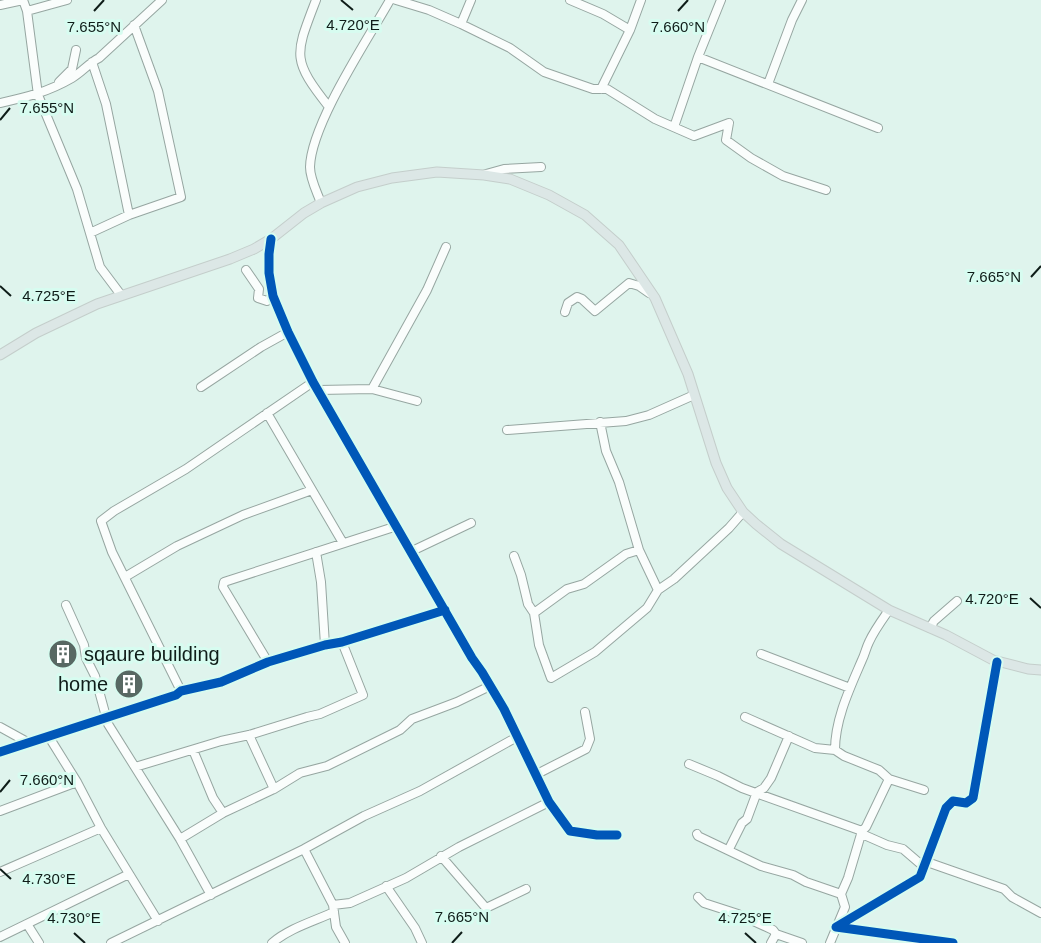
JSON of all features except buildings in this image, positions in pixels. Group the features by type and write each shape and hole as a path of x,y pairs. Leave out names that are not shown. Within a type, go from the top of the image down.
{"main road":[{"path":"0,355 60,321 121,295 230,259 272,239 304,213 321,203 357,187 392,178 437,172 510,179 539,191 585,216 619,245 655,298 684,364 724,481 743,512 781,544 889,610 997,662 1041,670"}],"street":[{"path":"0,5 23,0 27,11 41,94 77,189 100,267 121,295"},
{"path":"27,11 67,0"},
{"path":"0,103 41,94 72,78 99,58 162,0"},
{"path":"316,0 300,41 300,56 304,72 329,107"},
{"path":"321,203 310,168 317,137 329,107 390,0"},
{"path":"396,0 429,10 461,24 510,48 544,72 593,89 607,89 655,119 694,136 729,123 726,140 751,158 783,176 826,190"},
{"path":"461,24 471,0"},
{"path":"570,0 630,30"},
{"path":"601,89 630,30 641,0"},
{"path":"674,127 698,57 722,0"},
{"path":"768,84 802,0"},
{"path":"90,233 129,215 181,197 158,91 134,25"},
{"path":"41,94 47,95 70,71 76,50"},
{"path":"698,57 878,128"},
{"path":"92,62 106,104 129,215"},
{"path":"484,175 504,169 541,167"},
{"path":"272,239 268,254 269,273 273,296 288,332 313,381 472,658 504,708 549,802 570,831 617,835"},
{"path":"372,388 427,290 446,247"},
{"path":"246,270 259,289 258,298 267,301 273,296"},
{"path":"565,312 568,303 577,297 595,311 629,283 639,286 655,298"},
{"path":"201,387 288,332"},
{"path":"181,691 112,552 101,521 186,469 313,381"},
{"path":"319,390 372,388 417,401"},
{"path":"507,430 626,421 650,415 694,395"},
{"path":"267,413 343,543"},
{"path":"600,422 606,451 619,482 639,550 658,590"},
{"path":"125,577 177,546 243,515 312,490"},
{"path":"514,556 528,604 534,613 539,645 551,678 595,652 646,608 658,590 674,579 743,512"},
{"path":"412,551 471,522"},
{"path":"268,662 223,587 224,582 397,526"},
{"path":"534,613 567,590 584,584 626,555 639,550"},
{"path":"316,552 321,582 325,645"},
{"path":"930,628 934,621 957,601"},
{"path":"66,605 95,676 105,717 180,839 211,895"},
{"path":"0,752 176,695 181,691 221,682 268,662 342,642 445,609"},
{"path":"835,750 835,736 850,688 869,642 889,610"},
{"path":"135,767 320,714 363,695 342,642"},
{"path":"761,654 850,688"},
{"path":"836,927 920,877 946,808 953,801 966,803 973,798 997,662"},
{"path":"180,839 223,813 274,789 300,773 327,766 400,730 412,719 458,702 490,686"},
{"path":"537,774 586,749 590,739 585,712"},
{"path":"745,717 815,748 835,750 879,770 889,779 924,790"},
{"path":"0,727 29,743"},
{"path":"249,735 274,789"},
{"path":"730,847 742,823 747,819 757,792 764,788 771,778 789,736"},
{"path":"49,737 158,921"},
{"path":"111,943 124,941 158,921 304,849 364,816 420,791 517,737"},
{"path":"193,750 213,798 223,813"},
{"path":"689,764 742,788 862,832 887,845 903,849 926,864 1004,889 1011,897 1041,913"},
{"path":"829,943 862,832 889,779"},
{"path":"0,811 77,782"},
{"path":"272,943 293,928 305,926 333,908 350,903 406,878 441,856 549,802"},
{"path":"0,872 101,828"},
{"path":"697,834 714,845 761,866 793,875 842,896"},
{"path":"304,849 333,908 336,927 345,943"},
{"path":"441,856 486,908 526,890"},
{"path":"0,937 129,874"},
{"path":"386,886 422,943"},
{"path":"829,943 844,907 842,896"},
{"path":"698,897 704,903 738,914 773,930 776,934 802,943"},
{"path":"27,924 39,943"},
{"path":"836,927 953,943"},
{"path":"771,943 776,934"}],"cycle path":[{"path":"271,239 269,273 273,296 288,332 313,382 472,658 504,709 549,802 570,831 617,835"},
{"path":"0,752 176,695 181,691 221,682 268,662 445,610"},
{"path":"953,943 836,927 920,877 946,808 953,801 966,803 973,798 997,662"}],"place":[{"name":"sqaure building","path":"63,654"},
{"name":"home","path":"129,684"}]}
